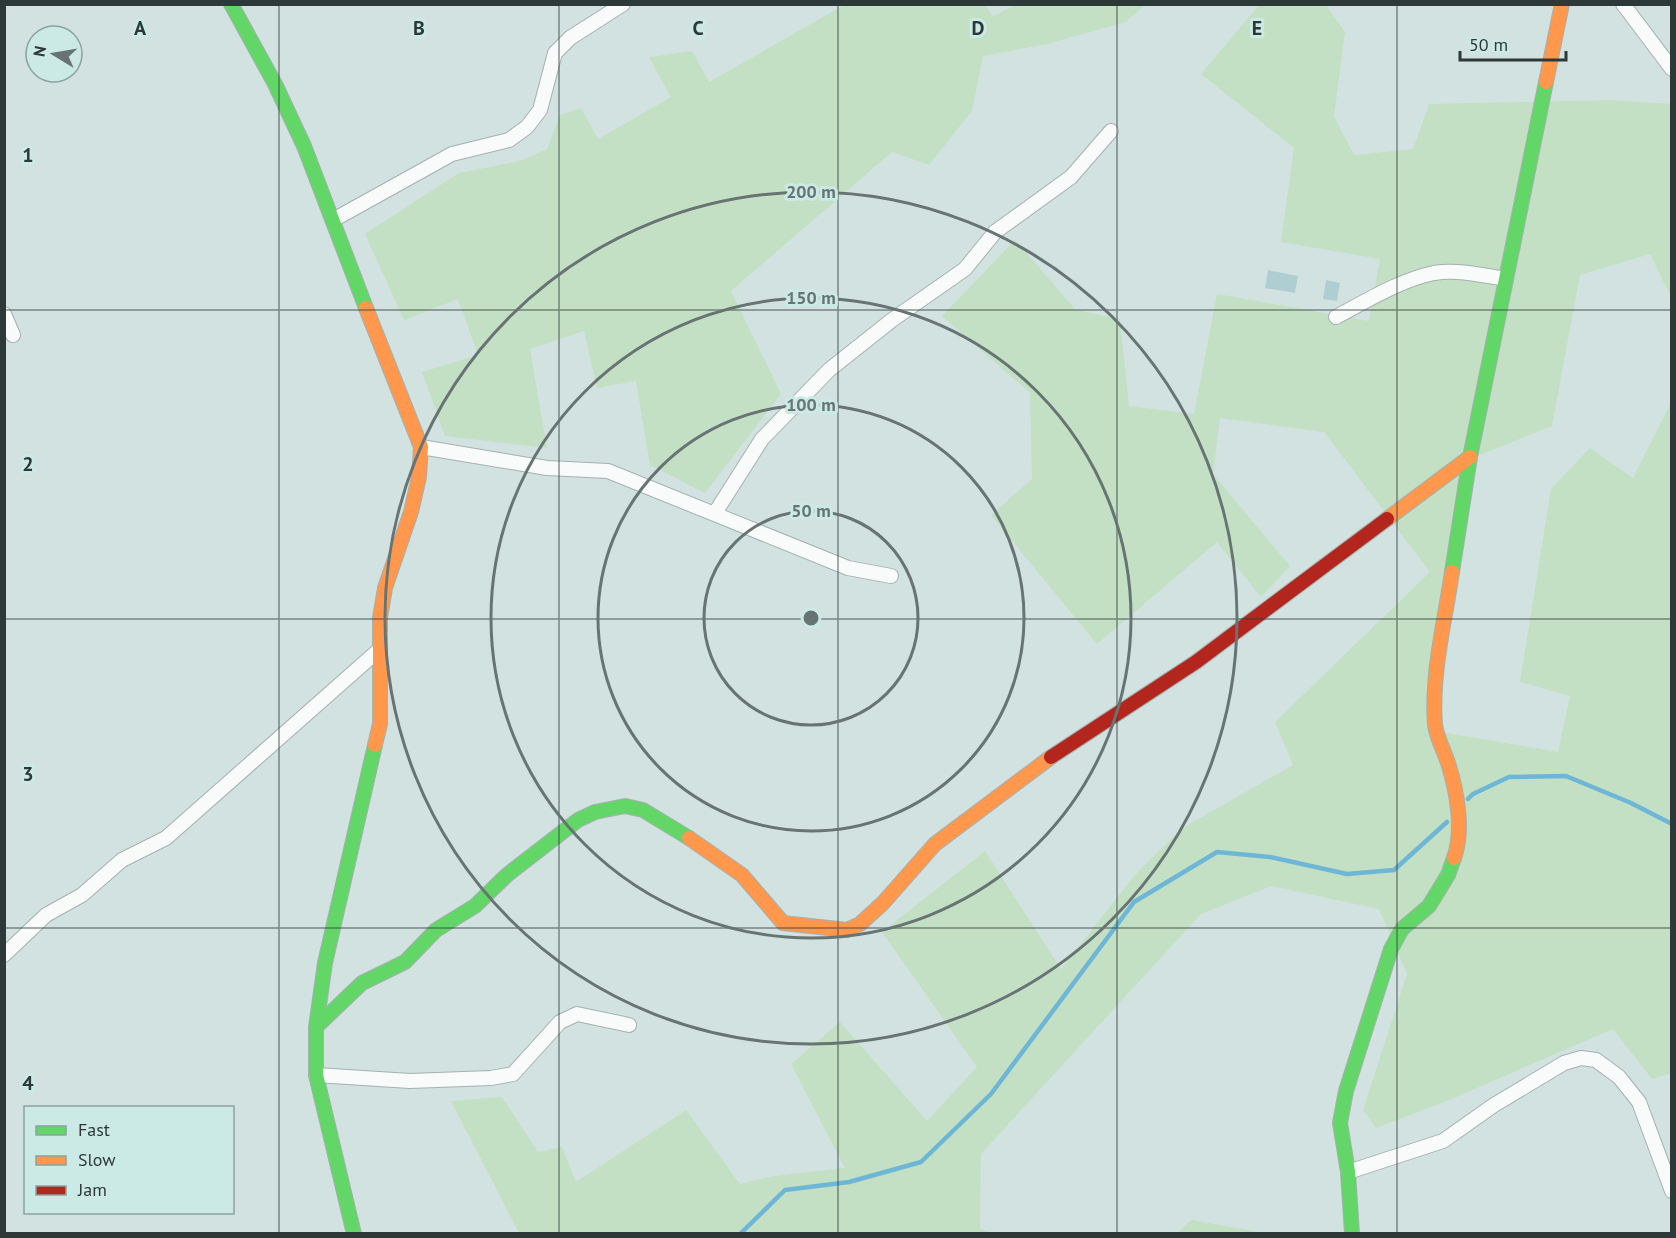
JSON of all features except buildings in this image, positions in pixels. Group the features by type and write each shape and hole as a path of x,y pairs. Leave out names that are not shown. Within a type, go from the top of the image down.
{"street":[{"path":"231,4 282,100 313,165 377,341 418,434 421,447 419,477 411,512 385,588 380,618 380,724 325,963 316,1027 316,1074 346,1208 354,1233"},
{"path":"333,220 452,154 509,141 527,127 540,110 555,53 570,38 623,4"},
{"path":"1352,1233 1348,1173 1340,1123 1346,1091 1381,975 1402,929 1430,906 1448,875 1458,848 1459,824 1453,783 1435,725 1437,674 1470,457 1504,279 1562,4"},
{"path":"1623,4 1671,69"},
{"path":"715,513 762,439 829,370 892,320 965,269 995,232 1071,177 1111,131"},
{"path":"1336,317 1375,295 1435,273 1466,273 1504,279"},
{"path":"4,314 13,335"},
{"path":"421,447 546,468 608,471 848,568 891,576"},
{"path":"316,1027 362,983 405,963 436,930 475,906 507,875 578,820 595,812 625,806 643,810 683,834 742,875 783,923 847,930 860,924 883,903 935,844 1046,760 1196,662 1331,558 1470,457"},
{"path":"4,956 46,915 82,895 122,860 166,838 380,649"},
{"path":"316,1074 410,1081 491,1078 513,1074 560,1022 577,1014 629,1025"},
{"path":"1348,1173 1443,1141 1494,1105 1564,1063 1581,1058 1596,1060 1612,1072 1639,1102 1671,1191"}],"green space":[{"path":"844,5 985,5 993,16 1015,5 1145,5 1126,22 1047,44 983,56 972,111 929,165 892,152 731,291 781,394 705,493 650,465 636,381 597,388 584,331 530,349 547,448 445,436 422,372 478,355 458,299 404,320 365,234 459,173 520,161 547,149 560,115 581,108 598,139 671,97 649,57 692,51 709,82"},
{"path":"1259,5 1326,5 1345,32 1334,116 1354,155 1413,149 1429,104 1609,100 1672,104 1671,291 1669,293 1650,254 1580,275 1552,426 1465,461 1426,687 1435,731 1558,752 1570,696 1520,682 1551,489 1590,448 1633,478 1671,403 1671,1073 1652,1079 1613,1029 1447,1101 1376,1128 1363,1110 1407,974 1379,909 1271,886 1201,914 981,1154 980,1228 992,1233 519,1233 451,1101 502,1097 538,1152 562,1147 576,1182 686,1110 740,1184 774,1176 845,1168 791,1064 840,1022 927,1121 977,1067 882,932 985,851 1061,969 1134,876 1181,829 1293,765 1275,722 1430,572 1324,432 1220,418 1213,474 1290,566 1261,597 1217,542 1097,644 991,515 1032,479 1030,393 942,316 1015,240 1076,310 1120,319 1129,406 1194,414 1217,294 1369,321 1380,259 1281,242 1294,148 1201,74"},
{"path":"1191,1220 1265,1233 1178,1233"}],"waterway":[{"path":"1468,799 1473,794 1509,777 1566,776 1631,803 1672,824"},
{"path":"740,1234 785,1190 849,1182 921,1162 991,1094 1134,902 1217,852 1270,857 1347,874 1394,870 1447,822"}],"traffic: fast":[{"path":"231,4 275,84 304,146 366,308"},
{"path":"1452,572 1470,457 1546,82"},
{"path":"354,1234 316,1075 316,1027 325,963 375,745"},
{"path":"316,1027 362,983 405,962 436,930 475,906 507,875 578,820 595,812 625,806 643,810 689,838"},
{"path":"1352,1234 1348,1172 1340,1123 1346,1091 1391,949 1402,929 1429,906 1448,875 1454,858"}],"traffic: slow":[{"path":"1546,82 1562,4"},
{"path":"366,308 421,447 419,477 411,512 385,588 380,618 380,724 375,745"},
{"path":"1387,519 1470,457"},
{"path":"1452,572 1439,648 1434,705 1438,738 1448,763 1458,810 1459,835 1454,858"},
{"path":"689,838 742,875 783,923 847,930 860,924 883,903 935,844 1051,757"}],"traffic: jam":[{"path":"1051,757 1196,662 1387,519"}]}
